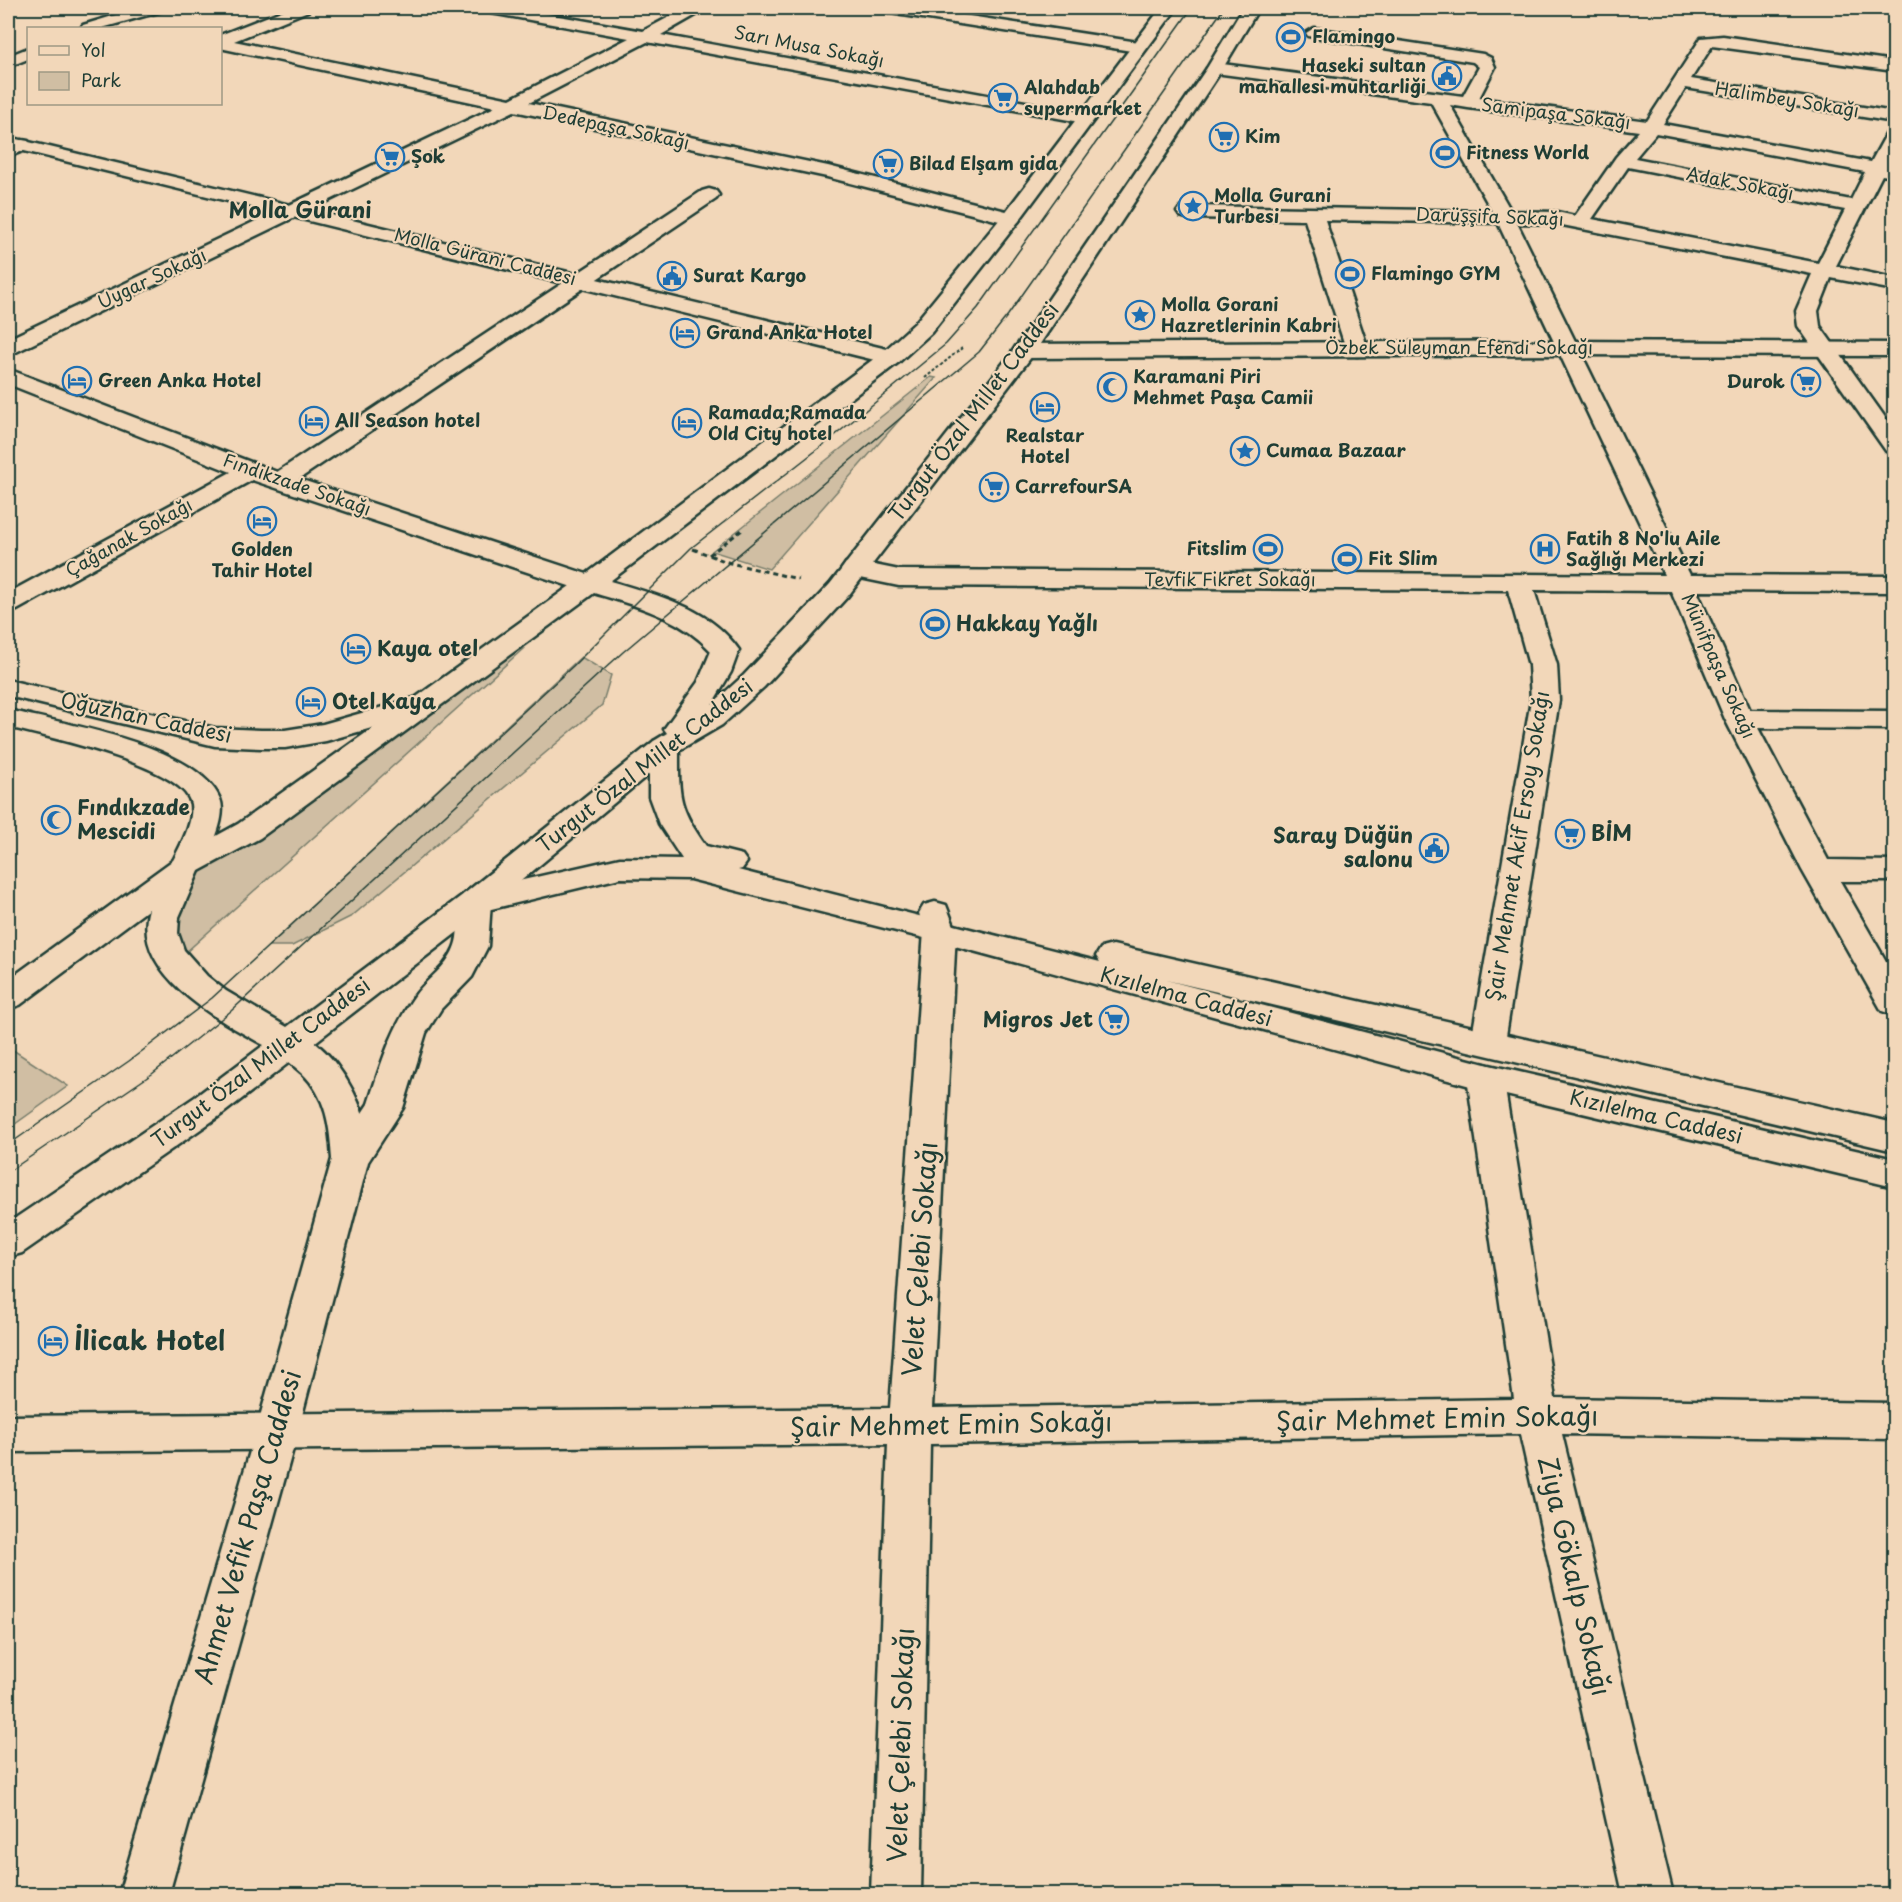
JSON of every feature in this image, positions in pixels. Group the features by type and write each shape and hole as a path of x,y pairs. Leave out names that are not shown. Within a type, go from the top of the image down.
{"street":[{"path":"92,27 156,8"},
{"path":"222,41 302,8"},
{"name":"Sarı Musa Sokağı","path":"491,8 526,10 647,36 1085,118"},
{"name":"Uygar Sokağı","path":"8,347 296,212 511,106 697,8"},
{"path":"890,8 1138,47"},
{"path":"8,997 187,865 249,831 425,704 590,584 891,357 923,328 1011,218 1169,8"},
{"name":"Turgut Özal Millet Caddesi","path":"8,1242 208,1106 475,902 664,747 712,719 746,689 813,621 839,590 1024,351 1215,68 1251,8"},
{"path":"113,19 144,26"},
{"path":"1314,33 1477,58 1485,62 1487,67 1468,103"},
{"path":"1581,221 1623,161 1652,127 1707,41 1894,66"},
{"name":"Dedepaşa Sokağı","path":"222,42 828,172 1011,218"},
{"path":"8,62 27,53"},
{"name":"Samipaşa Sokağı","path":"1215,68 1652,127 1885,170"},
{"name":"Halimbey Sokağı","path":"1680,82 1894,117"},
{"name":"Münifpaşa Sokağı","path":"1438,99 1504,216 1680,581 1739,719 1818,870 1894,1003"},
{"path":"1894,135 1885,170 1857,207 1824,270 1807,311 1809,326 1894,447"},
{"name":"Molla Gürani Caddesi","path":"12,146 584,281 891,357"},
{"name":"Adak Sokağı","path":"1623,161 1857,207"},
{"path":"282,480 584,281 709,195"},
{"name":"Darüşşifa Sokağı","path":"1187,212 1557,218 1894,284"},
{"path":"1313,213 1357,349"},
{"name":"Özbek Süleyman Efendi Sokağı","path":"1024,351 1566,348 1894,350"},
{"name":"Fındıkzade Sokağı","path":"8,376 250,471 641,599 696,623 714,636 725,650 720,669 709,689 664,747"},
{"name":"Çağanak Sokağı","path":"8,604 250,471"},
{"name":"Tevfik Fikret Sokağı","path":"855,569 899,578 1894,584"},
{"name":"Şair Mehmet Akif Ersoy Sokağı","path":"1486,1060 1545,700 1544,665 1519,582"},
{"name":"Oğuzhan Caddesi","path":"8,688 215,737 261,739 285,739 326,732 425,704"},
{"name":"Oğuzhan Caddesi","path":"8,719 131,751 171,767 197,788 205,800 207,813 187,865 167,904 161,932 170,956 188,978 231,1011 290,1044 315,1062 331,1083 349,1128 350,1159"},
{"path":"1739,719 1894,720"},
{"name":"Kızılelma Caddesi","path":"664,747 664,797 674,824 695,854 938,922 1486,1060 1894,1173"},
{"name":"Kızılelma Caddesi","path":"475,902 620,868 690,869 938,922"},
{"path":"1818,870 1894,871"},
{"path":"350,1159 384,1108 409,1032 429,1001 460,969 472,946 475,902"},
{"name":"Velet Çelebi Sokağı","path":"897,1894 910,1426 938,922"},
{"name":"Kızılelma Caddesi","path":"1486,1060 1894,1137"},
{"name":"Ziya Gökalp Sokağı","path":"1486,1060 1537,1416 1648,1894"},
{"name":"Ahmet Vefik Paşa Caddesi","path":"144,1894 277,1431 350,1159"},
{"name":"Şair Mehmet Emin Sokağı","path":"8,1434 910,1426 1537,1416 1894,1421"}],"path":[{"path":"925,378 962,348"},
{"path":"708,555 742,530"},
{"path":"656,533 708,555 839,590"}],"green space":[{"path":"931,377 936,378 769,569 712,551"},
{"path":"523,649 185,953 156,934 194,873 490,653"},
{"path":"581,657 611,675 602,705 352,916 292,946 269,946"},
{"path":"10,1048 68,1086 8,1129 8,1050"}],"tram line":[{"path":"8,1145 129,1061 212,998 573,666 691,548 827,442 946,344 978,308 1192,8"},
{"path":"8,1172 152,1074 231,1011 623,652 979,352 1008,315 1224,8"}],"place":[{"name":"Flamingo","path":"1291,37"},
{"name":"Haseki sultan mahallesi muhtarliği","path":"1447,76"},
{"name":"Alahdab supermarket","path":"1003,98"},
{"name":"Kim","path":"1224,137"},
{"name":"Fitness World","path":"1445,153"},
{"name":"Şok","path":"390,157"},
{"name":"Bilad Elşam gida","path":"888,164"},
{"name":"Molla Gurani Turbesi","path":"1193,206"},
{"name":"Flamingo GYM","path":"1350,274"},
{"name":"Surat Kargo","path":"672,276"},
{"name":"Molla Gorani Hazretlerinin Kabri","path":"1140,315"},
{"name":"Grand Anka Hotel","path":"685,333"},
{"name":"Green Anka Hotel","path":"77,381"},
{"name":"Durok","path":"1806,382"},
{"name":"Karamani Piri Mehmet Paşa Camii","path":"1112,387"},
{"name":"Realstar Hotel","path":"1045,407"},
{"name":"All Season hotel","path":"314,421"},
{"name":"Ramada;Ramada Old City hotel","path":"687,423"},
{"name":"Cumaa Bazaar","path":"1245,451"},
{"name":"CarrefourSA","path":"994,487"},
{"name":"Golden Tahir Hotel","path":"262,521"},
{"name":"Fitslim","path":"1268,549"},
{"name":"Fatih 8 No'lu Aile Sağlığı Merkezi","path":"1545,549"},
{"name":"Fit Slim","path":"1347,559"},
{"name":"Hakkay Yağlı","path":"935,624"},
{"name":"Kaya otel","path":"356,649"},
{"name":"Otel Kaya","path":"311,702"},
{"name":"Fındıkzade Mescidi","path":"56,820"},
{"name":"BİM","path":"1570,834"},
{"name":"Saray Düğün salonu","path":"1434,848"},
{"name":"Migros Jet","path":"1114,1020"},
{"name":"İlicak Hotel","path":"53,1341"}],"district":[{"name":"Molla Gürani","path":"300,210"}]}
